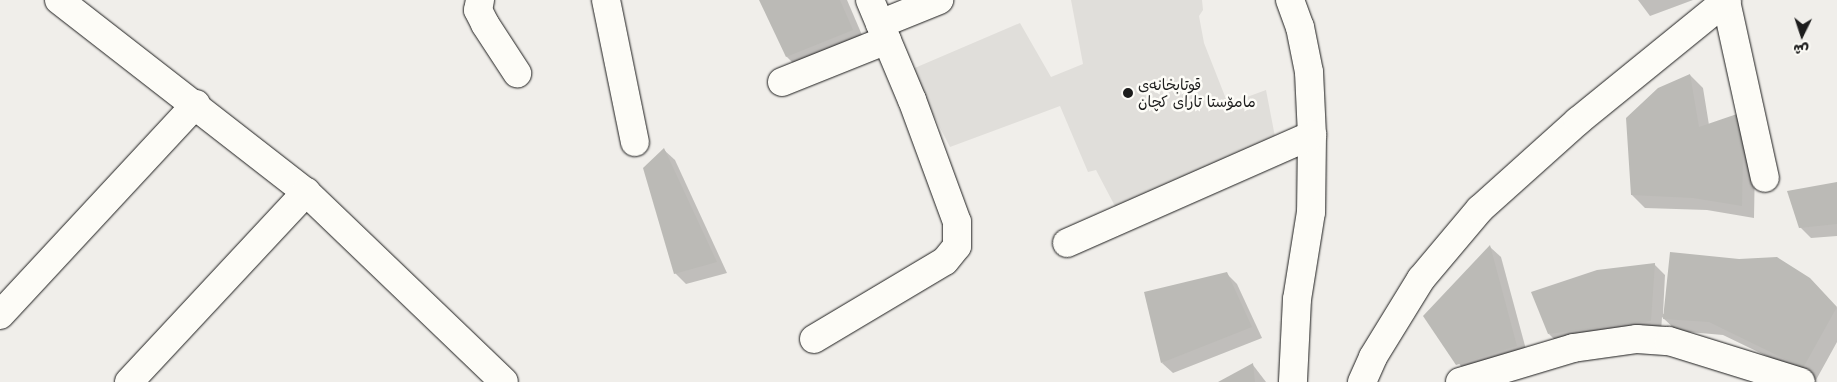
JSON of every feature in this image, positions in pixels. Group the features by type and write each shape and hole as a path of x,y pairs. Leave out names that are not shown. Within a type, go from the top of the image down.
{"street":[{"path":"59,0 196,104 306,192 504,382"},
{"path":"480,0 478,10 485,24 517,73"},
{"path":"606,0 635,142"},
{"path":"782,82 879,22 939,0"},
{"path":"1290,0 1300,27 1309,72 1312,135 1311,212 1297,299 1292,382"},
{"path":"1362,382 1373,357 1422,279 1480,209 1578,121 1727,0 1765,178"},
{"path":"814,339 945,261 957,246 957,222 879,22"},
{"path":"0,316 196,104"},
{"path":"1067,243 1312,135"},
{"path":"129,382 306,192"},
{"path":"1460,382 1573,348 1638,339 1670,341 1801,382"}],"shaded area":[{"path":"1071,0 1202,0 1203,10 1199,16 1204,43 1228,104 1266,90 1276,142 1117,210 1096,170 1088,172 1060,106 950,147 910,70 1020,23 1051,77 1083,64"}],"building":[{"path":"759,0 840,0 853,30 786,57"},
{"path":"1690,74 1699,127 1737,114 1743,150 1742,206 1693,198 1631,195 1626,118 1658,88"},
{"path":"664,148 717,262 674,274 643,168"},
{"path":"1837,182 1837,224 1799,228 1787,191"},
{"path":"1490,245 1517,346 1456,365 1423,316"},
{"path":"1670,252 1739,259 1777,257 1810,278 1837,307 1803,368 1709,322 1663,319"},
{"path":"1655,263 1651,321 1548,334 1531,292 1597,270"},
{"path":"1227,272 1252,327 1161,363 1144,292"},
{"path":"1253,363 1255,382 1218,382"}],"place":[{"name":"قوتابخانەی مامۆستا تارای کچان","path":"1128,93"}]}
